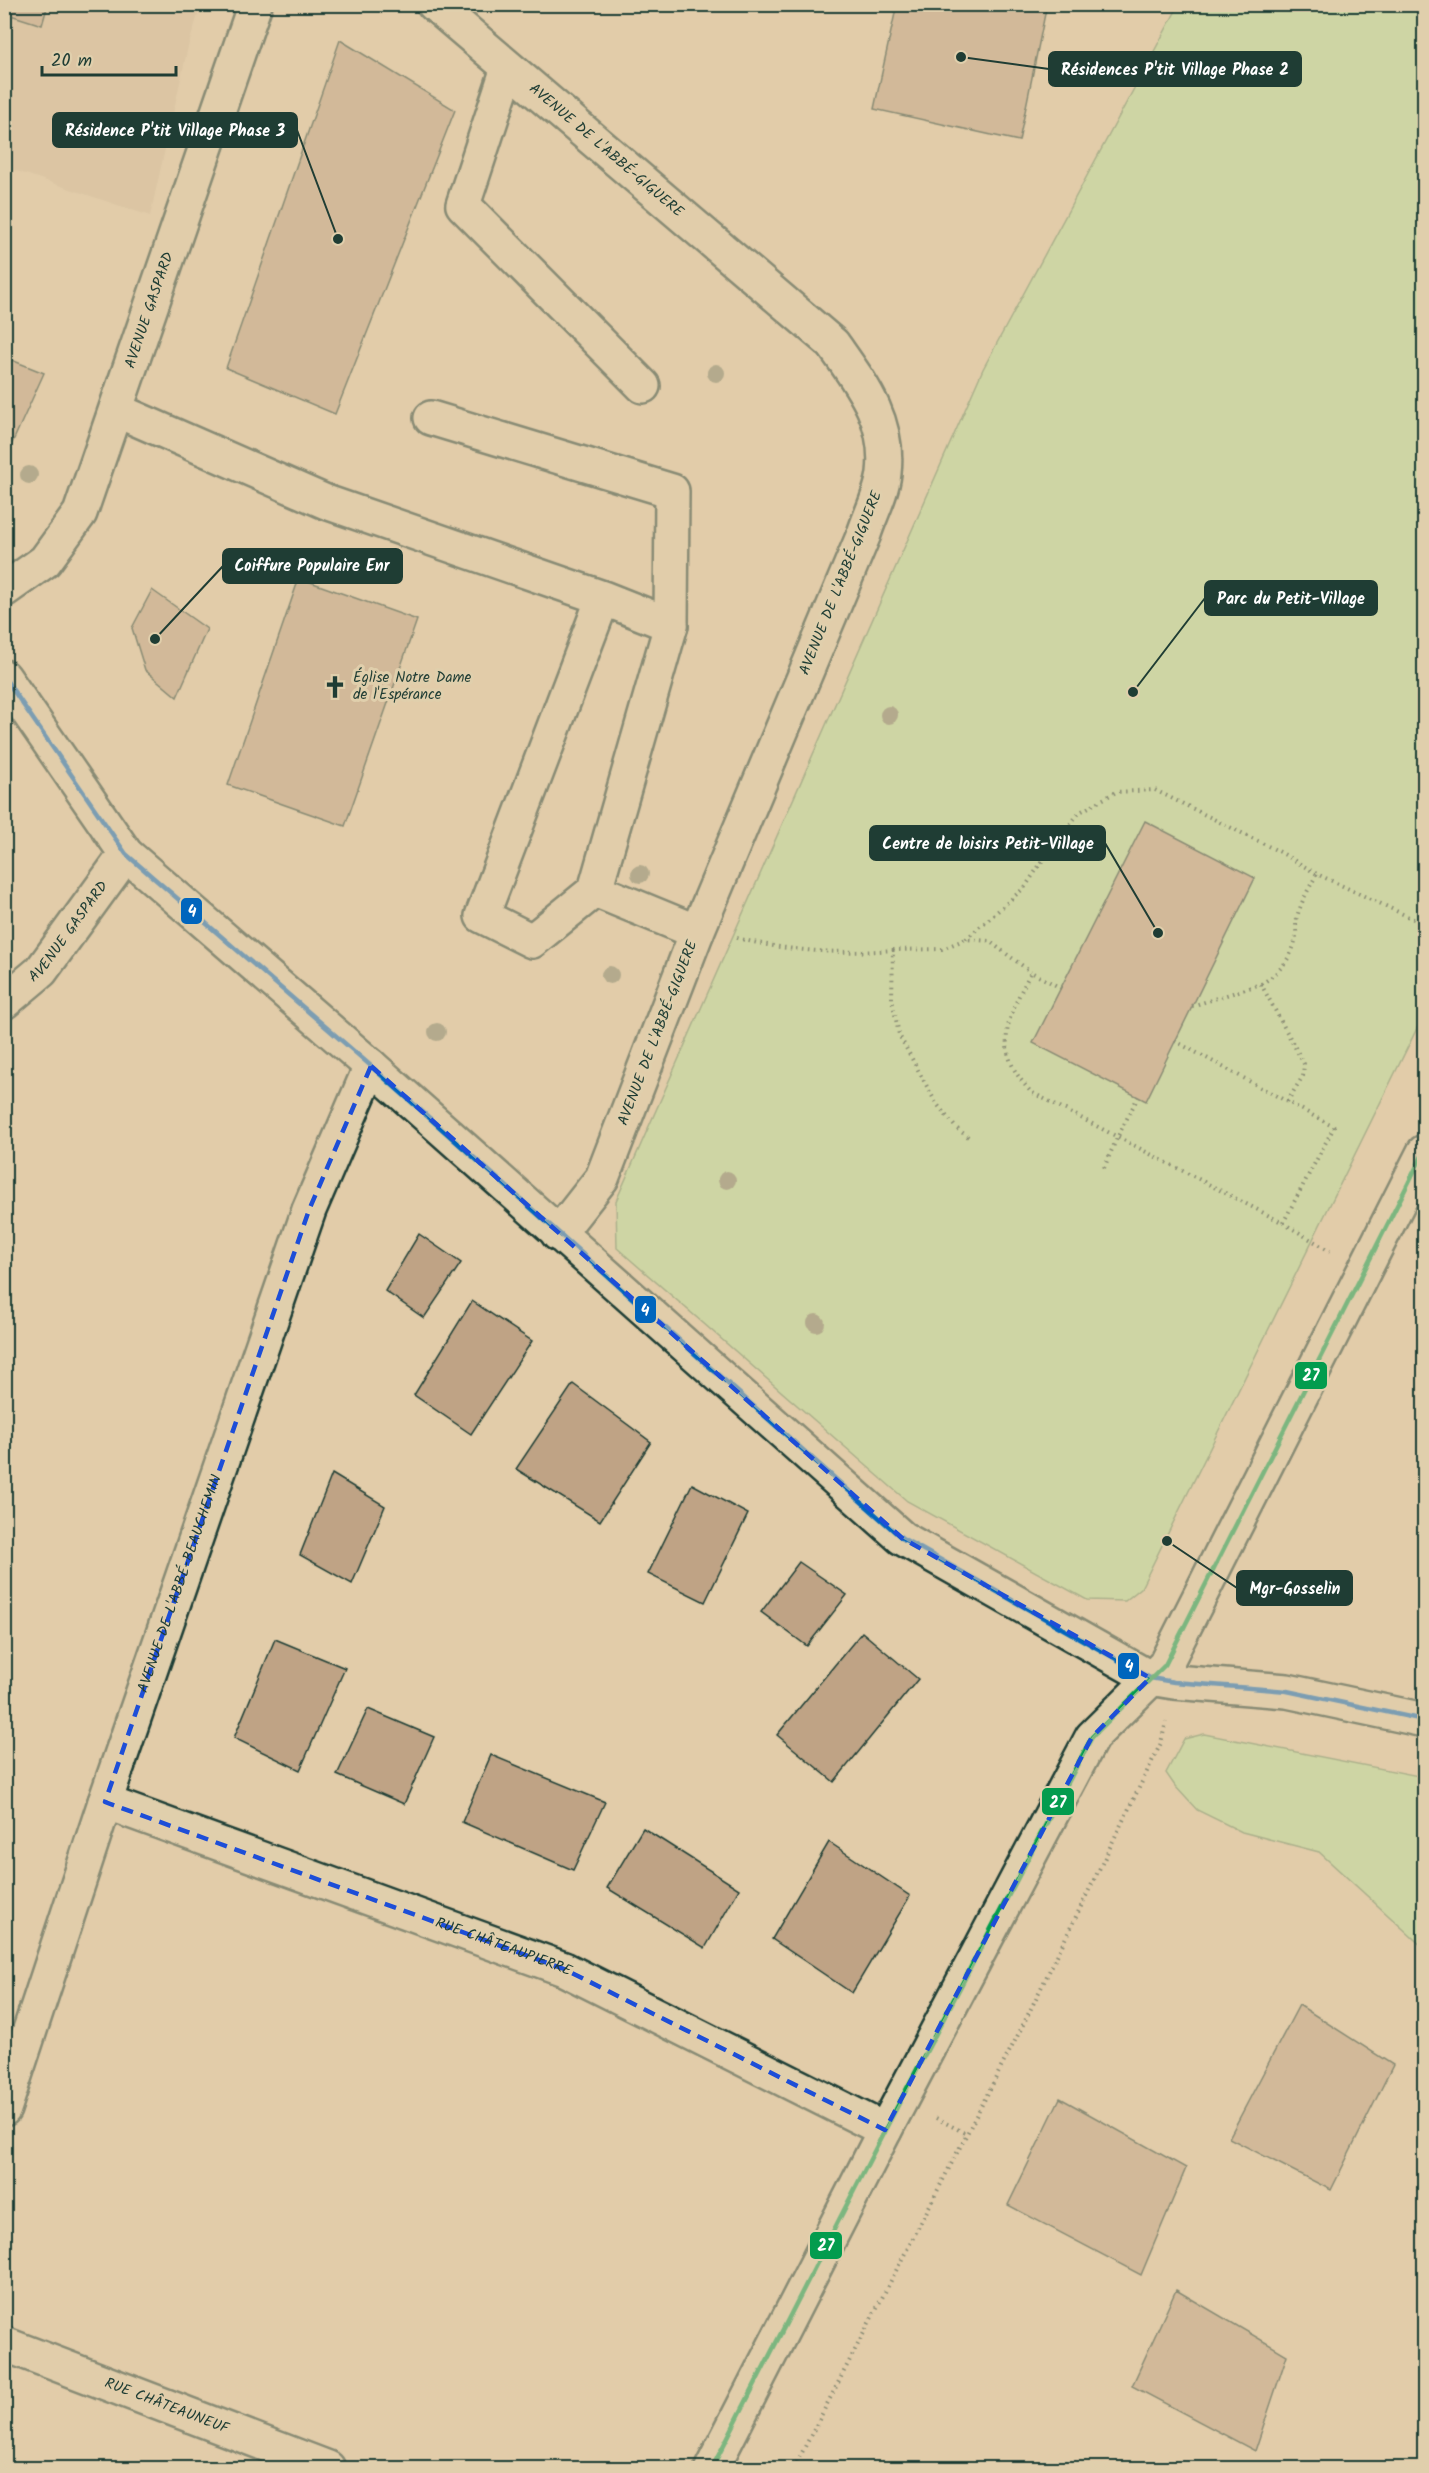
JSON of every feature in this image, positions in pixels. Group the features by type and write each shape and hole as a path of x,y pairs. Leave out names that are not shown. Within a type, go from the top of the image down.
{"street":[{"name":"AVENUE GASPARD","path":"4,590 45,561 80,513 255,4"},
{"name":"AVENUE DE L'ABBÉ-GIGUERE","path":"434,4 834,344 867,392 884,434 884,474 864,534 697,932 602,1178 558,1234"},
{"path":"508,68 463,205 643,386"},
{"path":"116,410 326,502 603,598 671,625"},
{"path":"431,418 672,491 671,625 595,890 532,941 482,916 603,598"},
{"path":"4,677 126,854 371,1066 902,1538 1162,1680 1287,1691 1425,1720"},
{"name":"AVENUE GASPARD","path":"4,1002 41,971 126,854"},
{"path":"595,890 697,932"},
{"name":"AVENUE DE L'ABBÉ-BEAUCHEMIN","path":"4,2109 105,1802 309,1210 371,1066"},
{"path":"712,2469 885,2130 1092,1737 1162,1680 1165,1665 1425,1152"},
{"name":"RUE CHÂTEAUPIERRE","path":"105,1802 564,1968 885,2130"},
{"name":"RUE CHÂTEAUNEUF","path":"4,2344 328,2469"}],"path":[{"path":"697,932 723,933 768,947 817,951 942,949 966,939 1025,887 1053,845 1080,812 1116,792 1155,790 1280,852 1317,874 1425,924"},
{"path":"1192,1006 1261,984 1274,977 1289,957 1296,937 1296,921 1301,904 1317,874"},
{"path":"966,939 989,941 1031,972 1061,988"},
{"path":"893,950 892,999 899,1035 936,1102 956,1128 971,1139"},
{"path":"1031,972 1014,1004 1005,1030 1007,1054 1017,1076 1031,1092 1283,1223 1365,1271"},
{"path":"1261,984 1304,1064 1304,1076 1287,1102"},
{"path":"1175,1041 1334,1127 1283,1223"},
{"path":"1104,1168 1138,1097"},
{"path":"794,2469 1019,2033 1161,1743 1162,1680"}],"highlighted area":[{"path":"371,1066 902,1538 1150,1678 1092,1737 885,2130 564,1969 105,1802 309,1210"}],"shaded area":[{"path":"5,5 201,5 188,47 150,216 5,167"}],"green space":[{"path":"1179,5 1424,5 1424,1014 1141,1588 1125,1601 1087,1600 907,1501 617,1248 616,1201 983,369"},
{"path":"1204,1734 1424,1777 1424,1948 1319,1852 1242,1832 1197,1810 1166,1773 1184,1739"}],"building":[{"path":"4,4 48,4 42,25 4,13"},
{"path":"897,4 1047,4 1019,141 874,109"},
{"path":"340,40 455,110 335,414 226,368"},
{"path":"4,357 44,373 9,450 4,452"},
{"path":"299,578 417,620 345,826 228,785"},
{"path":"152,590 207,629 177,697 145,670 132,628"},
{"path":"1145,821 1255,878 1146,1101 1033,1043"},
{"path":"419,1234 461,1263 424,1318 385,1291"},
{"path":"472,1301 532,1341 471,1434 414,1395"},
{"path":"573,1384 651,1442 600,1521 516,1469"},
{"path":"332,1474 385,1506 352,1584 300,1555"},
{"path":"692,1484 748,1514 705,1602 648,1574"},
{"path":"799,1562 847,1595 807,1646 761,1612"},
{"path":"862,1632 918,1679 834,1782 777,1735"},
{"path":"275,1639 345,1668 300,1770 234,1738"},
{"path":"368,1709 434,1737 404,1804 337,1775"},
{"path":"491,1755 605,1802 573,1870 462,1822"},
{"path":"643,1828 739,1889 705,1948 607,1888"},
{"path":"829,1842 910,1896 852,1993 772,1939"},
{"path":"1299,2005 1393,2065 1331,2190 1229,2138"},
{"path":"1060,2098 1186,2168 1141,2275 1008,2205"},
{"path":"1176,2290 1287,2355 1255,2451 1132,2386"}],"transit line":[{"name":"4","path":"4,677 126,854 371,1066 902,1538 1150,1678 1287,1691 1424,1720"},
{"name":"27","path":"712,2468 885,2130 1092,1737 1165,1665 1424,1152"}],"place":[{"name":"Résidences P'tit Village Phase 2","path":"961,57"},
{"name":"Résidence P'tit Village Phase 3","path":"338,239"},
{"name":"Coiffure Populaire Enr","path":"155,639"},
{"name":"Église Notre Dame de l'Espérance","path":"335,687"},
{"name":"Parc du Petit-Village","path":"1133,692"},
{"name":"Centre de loisirs Petit-Village","path":"1158,933"},
{"name":"Mgr-Gosselin","path":"1167,1541"}]}
